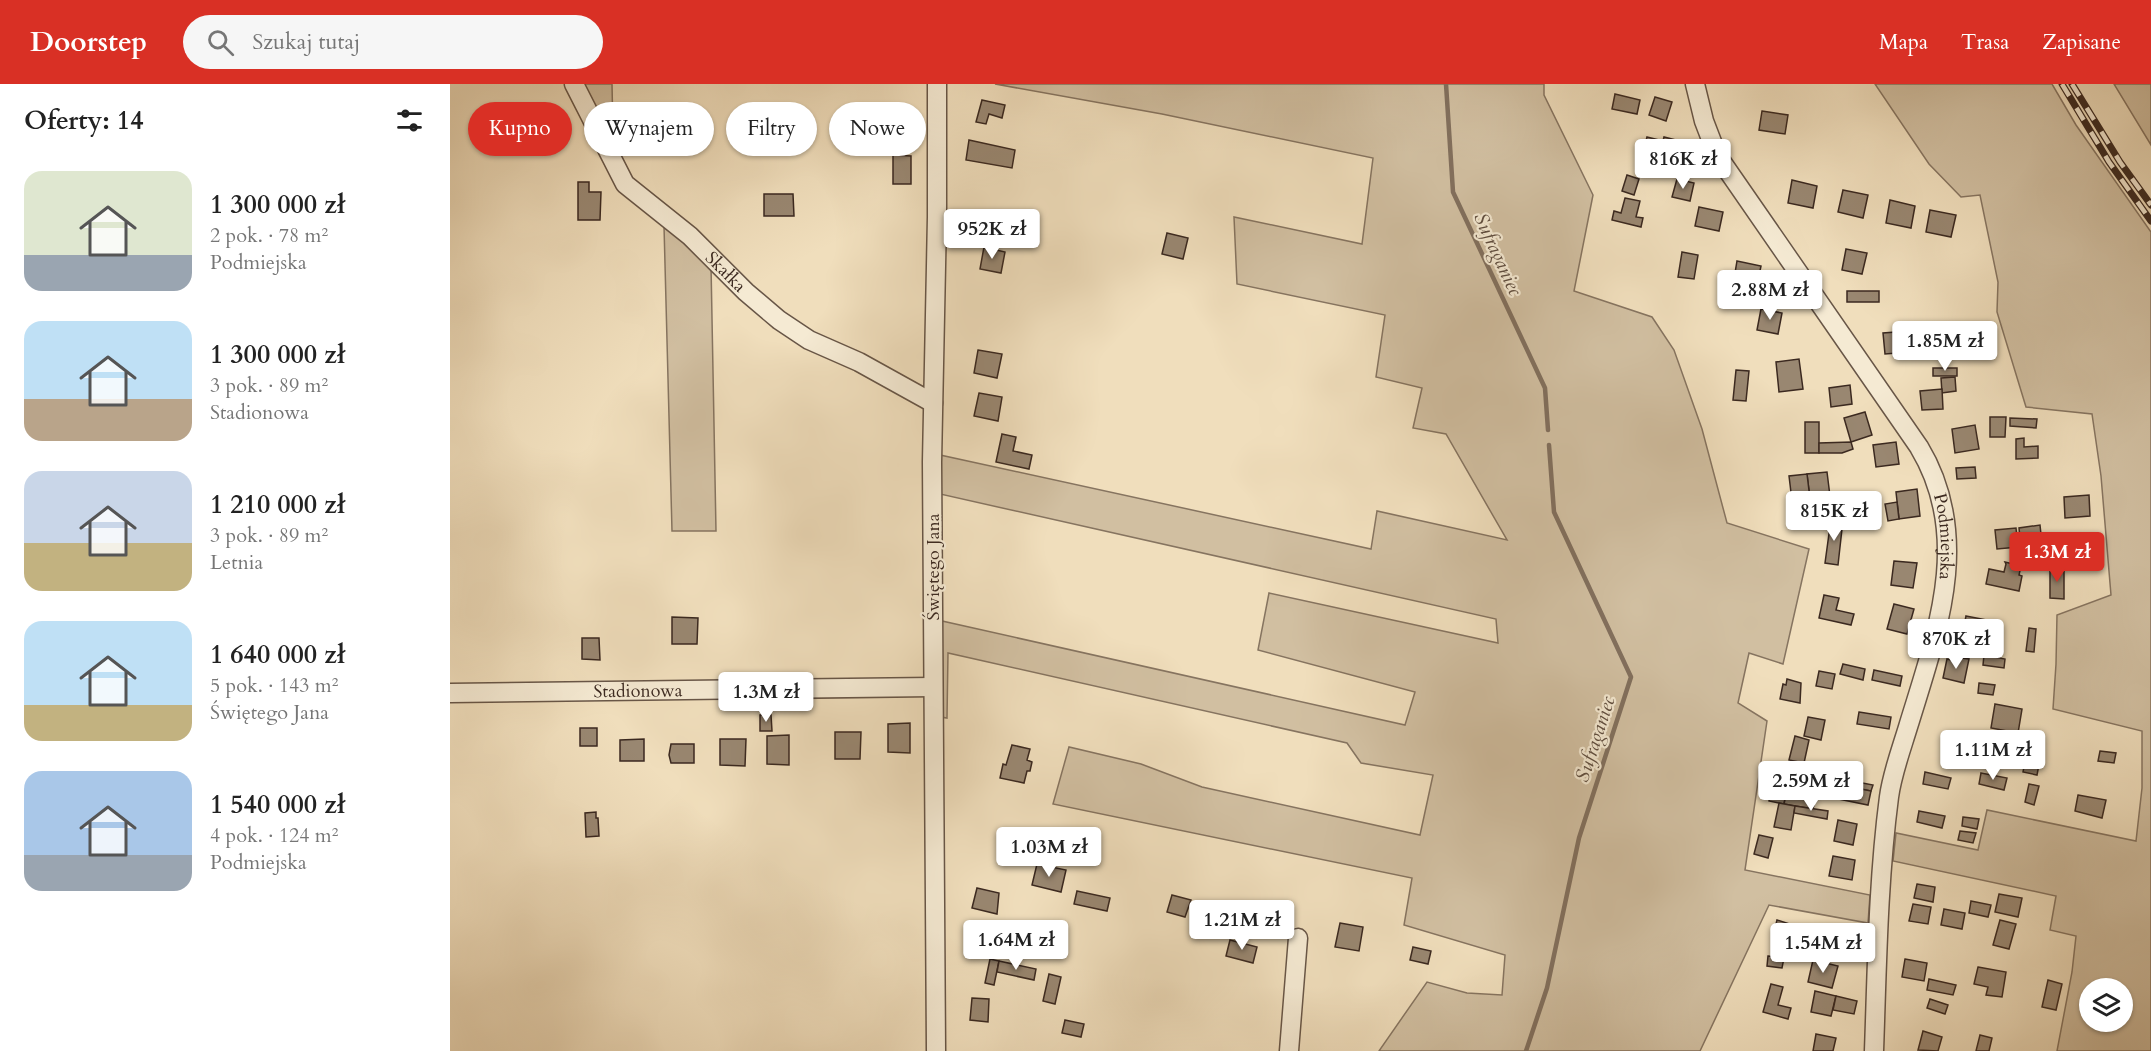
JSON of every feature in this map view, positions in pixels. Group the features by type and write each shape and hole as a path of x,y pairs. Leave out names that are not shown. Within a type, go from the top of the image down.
{"street":[{"name":"Skałka","path":"574,84 625,184 690,236 746,292 779,320 809,340 859,362 933,403"},
{"name":"Świętego Jana","path":"936,84 937,217 933,403 936,1051"},
{"name":"Podmiejska","path":"1695,84 1704,121 1717,155 1920,447 1932,469 1942,500 1948,534 1941,615 1889,795 1881,889 1874,1051"},
{"name":"Stadionowa","path":"450,693 933,687"},
{"path":"1289,1051 1298,938"}],"shaded area":[{"path":"582,84 612,84 612,102 592,102"},
{"path":"995,84 1544,84 1544,95 1593,195 1574,291 1652,317 1674,350 1702,429 1727,523 1809,549 1783,664 1749,653 1738,703 1767,721 1745,870 1870,895 1868,923 1769,905 1700,1051 1379,1051 1427,982 1467,993 1502,995 1505,955 1404,925 1412,878 1053,804 1069,747 1141,764 1202,787 1420,835 1433,775 1361,763 1347,743 948,653 947,718 941,717 942,621 1405,725 1415,692 1258,650 1269,593 1498,643 1496,619 940,494 940,455 1371,549 1377,511 1507,540 1446,434 1413,428 1422,388 1376,377 1385,315 1237,284 1234,217 1362,244 1373,158 1162,114"},
{"path":"1875,84 2052,84 2076,125 2151,232 2151,1051 2057,1051 2072,972 2076,936 2050,930 2056,896 1893,861 1896,833 1978,850 1987,810 2136,841 2142,788 2142,731 2053,709 2057,615 2111,595 2101,476 2092,414 2026,407 1997,312 1998,282 1980,195 1961,197 1929,164"},
{"path":"2114,84 2151,84 2151,145"},
{"path":"664,226 711,265 716,531 672,531"}],"building":[{"path":"1615,94 1640,100 1637,114 1612,109"},
{"path":"1655,97 1672,102 1666,121 1649,115"},
{"path":"982,100 1005,105 1002,118 989,114 986,124 976,122"},
{"path":"1762,111 1788,115 1785,134 1759,130"},
{"path":"1647,137 1663,141 1664,137 1676,140 1671,161 1642,156"},
{"path":"969,140 1015,150 1012,168 966,160"},
{"path":"893,156 911,156 911,184 893,184"},
{"path":"1627,175 1639,179 1634,195 1622,191"},
{"path":"1677,179 1694,183 1690,201 1672,197"},
{"path":"1792,180 1817,186 1813,208 1788,203"},
{"path":"578,182 589,182 589,192 601,192 600,220 578,220"},
{"path":"1843,190 1868,195 1863,218 1838,212"},
{"path":"764,194 793,194 794,216 764,216"},
{"path":"1625,198 1640,201 1636,217 1643,218 1641,227 1612,220 1614,211 1621,213"},
{"path":"1890,200 1915,206 1911,228 1886,223"},
{"path":"1699,207 1723,212 1719,231 1695,226"},
{"path":"1930,210 1956,215 1951,237 1926,232"},
{"path":"1167,233 1188,238 1183,259 1162,254"},
{"path":"984,247 1005,252 1001,273 980,269"},
{"path":"1846,249 1867,253 1862,274 1842,270"},
{"path":"1682,252 1698,255 1694,279 1678,277"},
{"path":"1737,261 1761,266 1756,290 1733,285"},
{"path":"1847,291 1879,291 1879,302 1847,302"},
{"path":"1761,309 1782,313 1778,334 1757,330"},
{"path":"1932,327 1947,329 1945,342 1930,340"},
{"path":"1909,331 1910,352 1885,354 1883,333"},
{"path":"978,350 1002,354 997,378 974,373"},
{"path":"1799,359 1803,389 1779,392 1776,362"},
{"path":"1933,368 1957,368 1957,376 1933,376"},
{"path":"1736,370 1749,371 1746,401 1733,400"},
{"path":"1955,377 1956,391 1942,393 1941,378"},
{"path":"1850,385 1852,404 1831,407 1829,388"},
{"path":"1942,389 1943,409 1922,410 1920,391"},
{"path":"979,393 1002,397 998,421 974,416"},
{"path":"1865,412 1872,435 1851,442 1844,418"},
{"path":"1990,417 2006,417 2005,437 1990,437"},
{"path":"2010,418 2037,419 2036,428 2010,426"},
{"path":"1805,422 1819,422 1819,453 1805,453"},
{"path":"1975,425 1979,449 1955,453 1952,429"},
{"path":"1002,434 1016,437 1013,451 1032,455 1029,469 996,462"},
{"path":"2024,438 2024,447 2038,446 2038,458 2016,459 2016,439"},
{"path":"1851,442 1853,449 1842,453 1819,453 1819,443"},
{"path":"1896,442 1899,464 1876,467 1873,445"},
{"path":"1975,467 1976,478 1957,479 1956,468"},
{"path":"1827,472 1831,504 1811,507 1807,474"},
{"path":"1807,474 1811,507 1793,509 1789,476"},
{"path":"1917,489 1920,516 1899,519 1896,492"},
{"path":"2089,495 2090,516 2065,518 2064,497"},
{"path":"1897,502 1899,519 1888,521 1885,504"},
{"path":"1831,519 1843,520 1838,565 1825,563"},
{"path":"2040,525 2042,544 2021,547 2019,528"},
{"path":"2016,528 2018,547 1997,549 1995,530"},
{"path":"1894,561 1917,563 1913,588 1891,585"},
{"path":"2005,562 2021,566 2019,591 1986,584 1989,569 2004,572"},
{"path":"2050,567 2064,567 2064,599 2050,598"},
{"path":"1824,595 1839,598 1836,610 1854,614 1851,625 1819,618"},
{"path":"1894,604 1914,609 1907,634 1887,629"},
{"path":"1966,616 1987,620 1983,640 1962,636"},
{"path":"672,617 698,618 697,644 672,644"},
{"path":"2029,628 2036,629 2034,652 2026,651"},
{"path":"582,638 599,638 600,660 582,659"},
{"path":"1984,655 2005,659 2004,668 1983,665"},
{"path":"1955,657 1969,659 1964,683 1943,678 1947,659 1955,661"},
{"path":"1843,664 1865,669 1863,680 1840,674"},
{"path":"1874,670 1902,676 1900,686 1872,680"},
{"path":"1819,671 1835,674 1832,689 1816,686"},
{"path":"1787,679 1801,683 1800,703 1780,699 1783,684 1786,685"},
{"path":"1979,683 1995,685 1993,695 1978,693"},
{"path":"1995,704 2022,709 2018,733 1991,728"},
{"path":"1859,712 1891,717 1889,729 1857,724"},
{"path":"760,715 771,715 772,731 760,731"},
{"path":"1808,717 1825,720 1821,740 1804,736"},
{"path":"910,723 910,753 888,752 888,724"},
{"path":"580,728 597,728 597,746 580,746"},
{"path":"835,732 861,732 860,759 835,759"},
{"path":"1965,732 1990,739 1987,750 1962,743"},
{"path":"789,735 789,765 767,764 767,736"},
{"path":"1795,736 1809,740 1804,763 1789,760"},
{"path":"644,739 644,761 620,761 620,740"},
{"path":"720,739 746,739 745,766 720,765"},
{"path":"1993,739 2028,746 2025,764 1990,756"},
{"path":"671,744 694,744 694,763 671,763 669,755"},
{"path":"1012,745 1030,749 1027,760 1032,762 1024,783 1000,778 1003,764 1006,765"},
{"path":"2027,751 2041,754 2037,775 2023,772"},
{"path":"2100,751 2116,753 2114,763 2098,761"},
{"path":"1925,772 1951,778 1948,789 1923,784"},
{"path":"1774,773 1789,776 1784,804 1769,801"},
{"path":"1981,773 2007,778 2004,790 1979,784"},
{"path":"1842,779 1873,785 1871,791 1841,785"},
{"path":"2029,784 2039,786 2034,805 2025,802"},
{"path":"1841,785 1871,791 1868,805 1838,799"},
{"path":"1786,795 1815,800 1813,809 1784,804"},
{"path":"2078,795 2106,800 2102,818 2075,811"},
{"path":"1779,803 1795,806 1791,830 1774,827"},
{"path":"1795,806 1828,811 1827,819 1794,813"},
{"path":"1919,811 1945,816 1942,828 1917,822"},
{"path":"596,812 599,836 586,837 585,813"},
{"path":"1963,817 1979,819 1977,829 1962,826"},
{"path":"1838,820 1857,824 1853,845 1834,841"},
{"path":"1960,831 1976,833 1973,843 1958,840"},
{"path":"1759,835 1773,838 1768,858 1754,854"},
{"path":"1833,856 1855,860 1852,880 1829,876"},
{"path":"1037,864 1066,870 1061,892 1032,885"},
{"path":"1917,884 1935,887 1933,902 1914,898"},
{"path":"977,888 999,893 997,914 972,908"},
{"path":"1077,891 1110,898 1107,911 1074,904"},
{"path":"1999,894 2022,898 2018,917 1995,912"},
{"path":"1172,895 1191,900 1185,917 1167,912"},
{"path":"1971,901 1991,905 1988,917 1969,913"},
{"path":"1913,904 1931,907 1928,924 1909,921"},
{"path":"1944,909 1965,913 1962,929 1941,925"},
{"path":"1777,920 1799,927 1794,946 1772,940"},
{"path":"2000,920 2016,924 2009,949 1993,945"},
{"path":"1340,923 1363,927 1359,951 1335,947"},
{"path":"1799,927 1817,931 1814,942 1796,938"},
{"path":"1230,940 1257,947 1253,963 1226,956"},
{"path":"1413,947 1431,951 1428,964 1410,960"},
{"path":"1768,956 1784,958 1782,968 1767,966"},
{"path":"990,959 999,961 994,985 985,983"},
{"path":"1905,959 1927,963 1924,981 1902,977"},
{"path":"1813,960 1838,966 1832,988 1808,982"},
{"path":"999,961 1036,969 1034,980 997,972"},
{"path":"1978,967 2006,972 2002,997 1986,995 1988,987 1974,984"},
{"path":"1049,974 1061,977 1055,1004 1043,1001"},
{"path":"1929,979 1956,985 1953,995 1927,990"},
{"path":"2048,980 2062,984 2056,1010 2042,1007"},
{"path":"1771,984 1783,987 1778,1005 1791,1008 1788,1019 1763,1012"},
{"path":"1815,991 1836,996 1831,1016 1811,1012"},
{"path":"1836,996 1857,1001 1854,1014 1833,1010"},
{"path":"972,998 989,999 988,1022 970,1020"},
{"path":"1930,999 1948,1005 1945,1014 1927,1008"},
{"path":"1065,1020 1084,1024 1081,1037 1062,1033"},
{"path":"1923,1031 1942,1037 1938,1051 1918,1050"},
{"path":"1816,1034 1836,1038 1833,1051 1813,1051"},
{"path":"1980,1035 1992,1038 1989,1051 1976,1051"}],"waterway":[{"name":"Sufraganiec","path":"1446,84 1453,192 1545,388 1548,430"},
{"name":"Sufraganiec","path":"1526,1051 1547,988 1579,838 1631,677 1554,512 1549,445"}],"railway":[{"path":"2062,84 2109,162 2151,221"},
{"path":"2072,84 2120,162 2151,205"}]}
